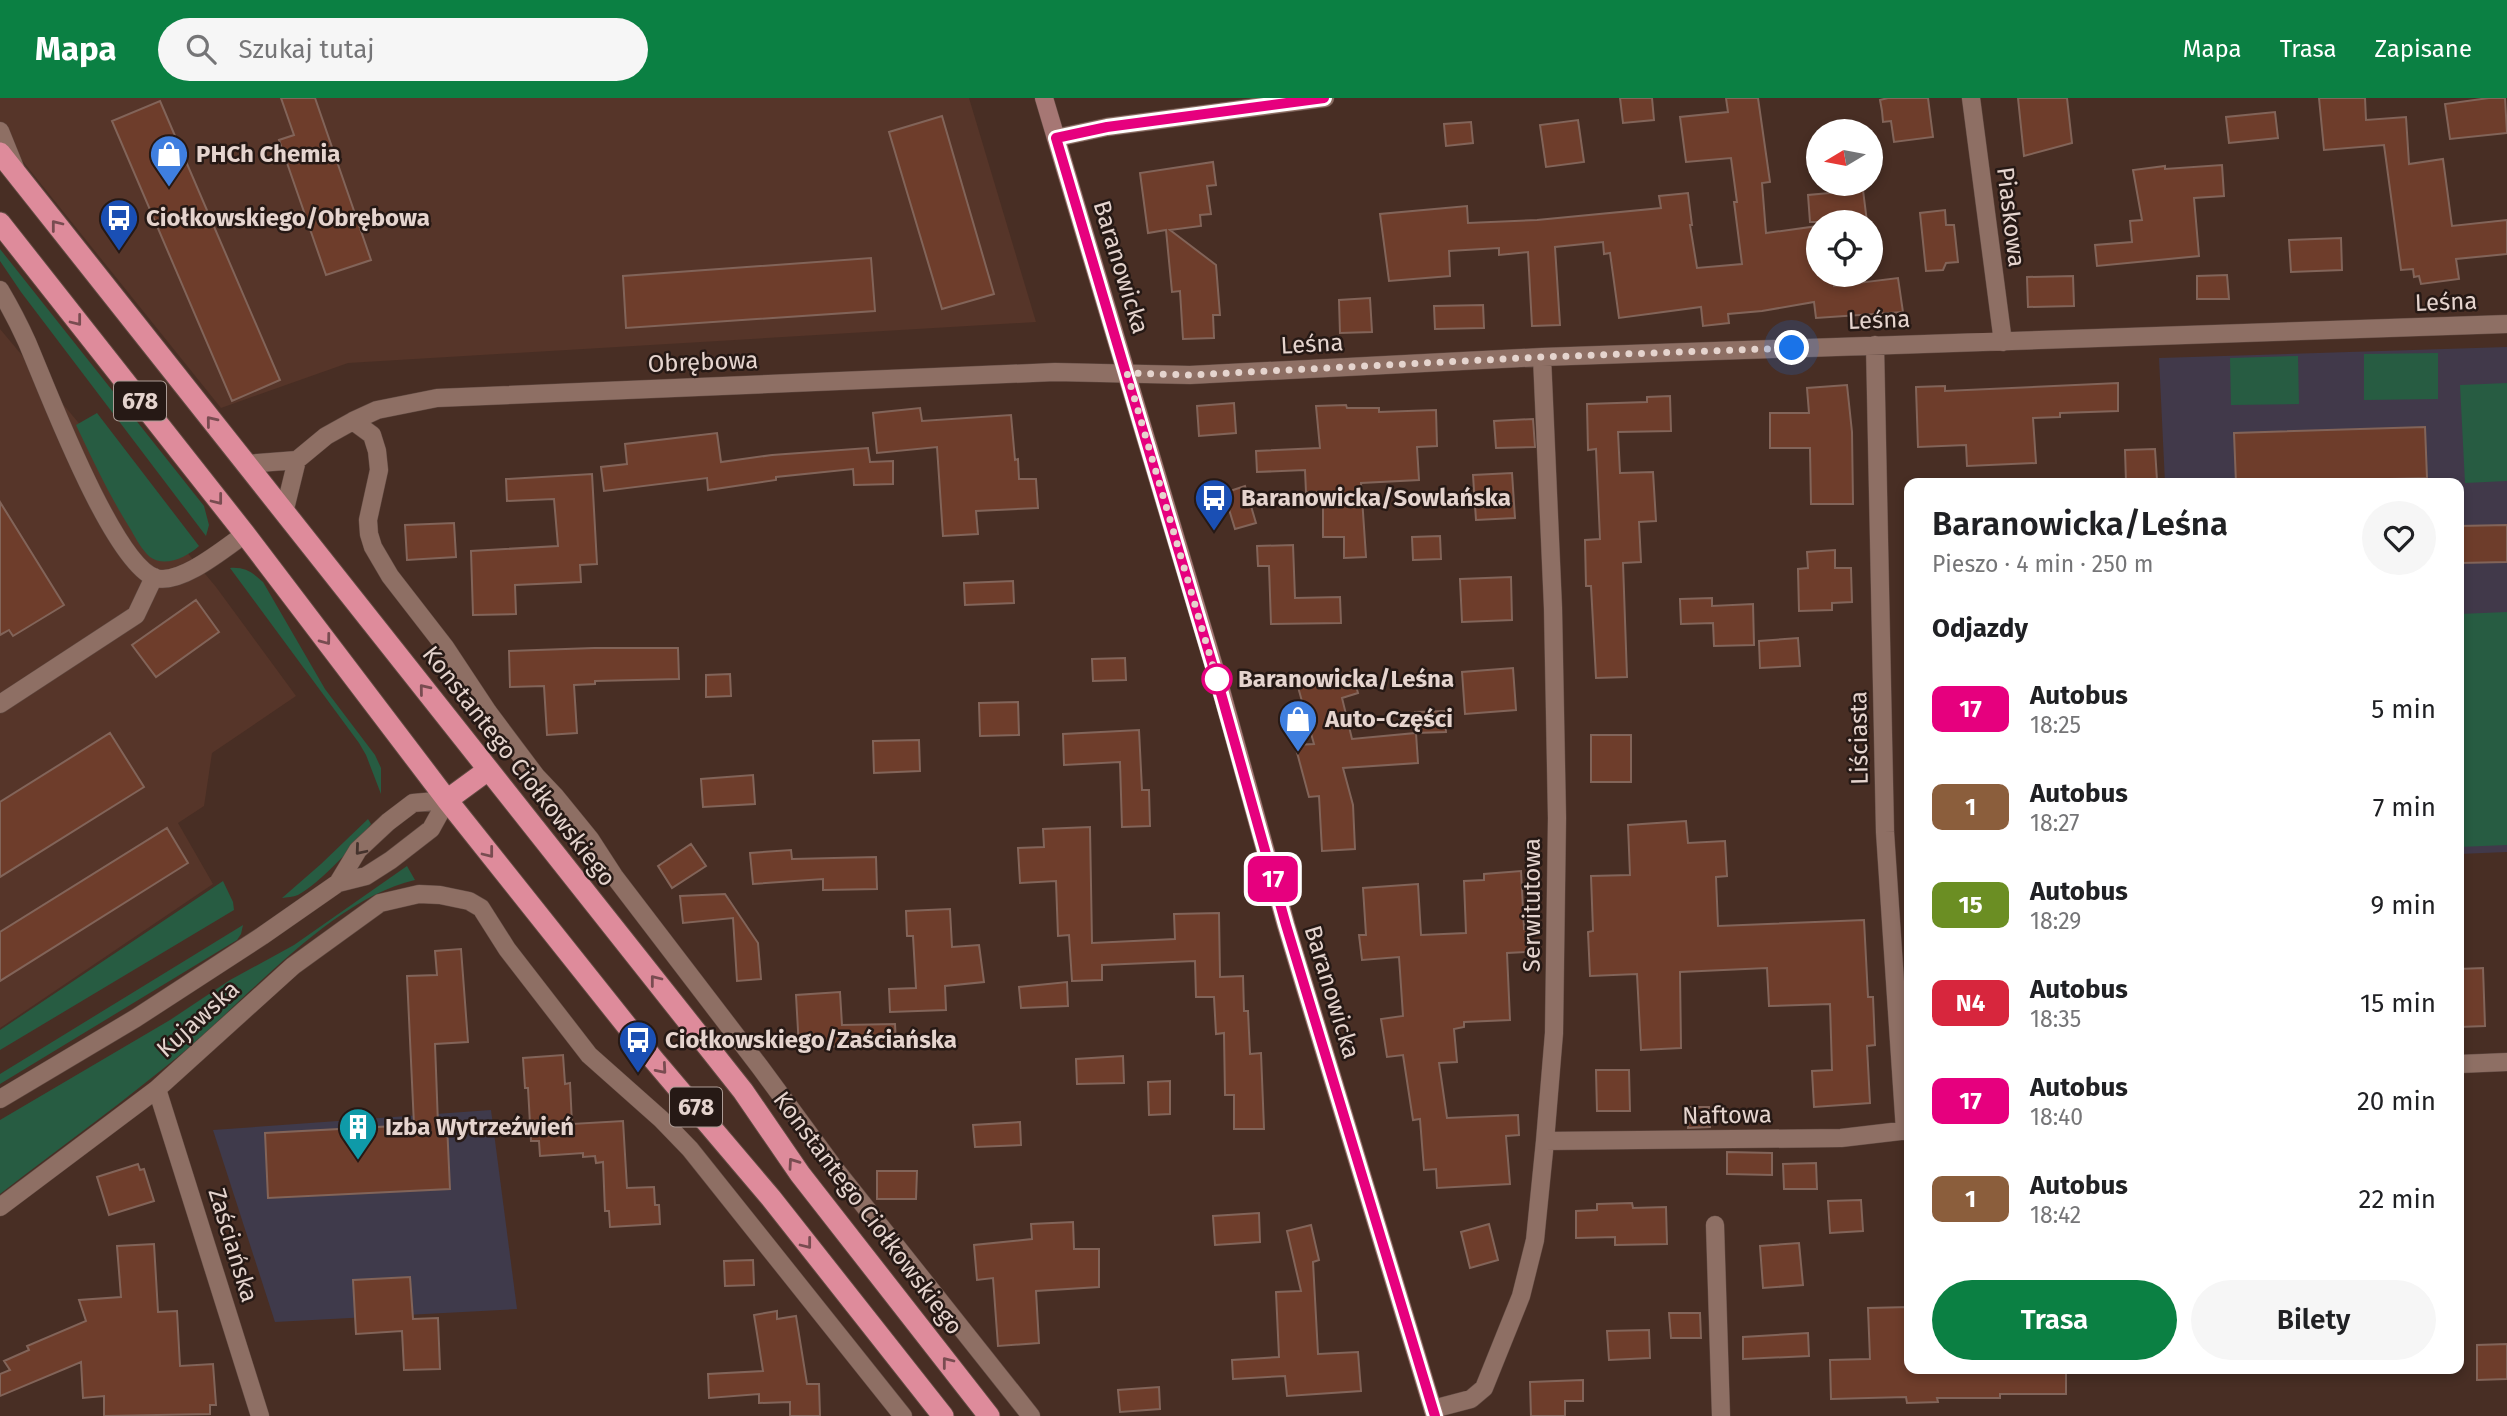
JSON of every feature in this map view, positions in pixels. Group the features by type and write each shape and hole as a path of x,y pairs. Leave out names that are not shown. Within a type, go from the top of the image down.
{"highway":[{"name":"Konstantego Ciołkowskiego","path":"0,153 743,1091 800,1174 989,1416"},
{"name":"678","path":"0,223 245,534 447,800 654,1060 772,1198 943,1416"},
{"path":"447,800 488,770"}],"street":[{"name":"Baranowicka","path":"1044,98 1217,677 1286,925 1434,1413"},
{"path":"1056,138 1107,127 1325,98"},
{"name":"Piaskowa","path":"1971,98 2003,341"},
{"path":"0,131 19,178"},
{"path":"0,290 26,340 84,476 141,569 155,577 167,579 180,575 245,534"},
{"name":"Leśna","path":"1127,373 1190,375 1542,357 2507,324"},
{"name":"Liściasta","path":"1875,345 1885,832 1904,1089"},
{"name":"Serwitutowa","path":"1434,1413 1471,1399 1484,1388 1521,1296 1535,1240 1554,1033 1557,871 1553,608 1542,357"},
{"name":"Obrębowa","path":"297,460 326,436 377,410 437,398 1055,372 1127,373"},
{"path":"353,421 372,435 377,451 379,470 368,520 369,534 373,547 390,576 536,776 590,839 614,876 835,1169 1031,1416"},
{"path":"246,464 297,460 284,513"},
{"path":"0,704 136,615 155,577"},
{"path":"338,883 358,850 405,809 413,803 447,800"},
{"path":"0,1099 136,1018 338,883 366,876 408,848 431,829 447,800"},
{"name":"Kujawska","path":"0,1207 157,1089 293,966 380,903 419,894 469,901 481,908 507,949 589,1055 661,1119 690,1149 903,1416"},
{"path":"2464,1064 2507,1062"},
{"name":"Zaściańska","path":"157,1089 260,1416"},
{"name":"Naftowa","path":"1545,1141 1841,1138 1904,1130"},
{"path":"1715,1225 1721,1416"}],"shaded area":[{"path":"0,98 969,98 1036,322 348,363 221,408 0,133"},
{"path":"0,329 216,587 296,696 212,753 204,806 178,823 213,884 0,1028"},
{"path":"2507,347 2507,852 2464,854 2464,478 2165,478 2159,358"},
{"path":"491,1110 517,1309 275,1322 213,1130"}],"green space":[{"path":"0,249 204,506 209,525 206,536 21,292 0,261"},
{"path":"2438,353 2438,399 2364,400 2364,354"},
{"path":"2298,356 2299,404 2231,405 2230,358"},
{"path":"2507,383 2507,481 2465,483 2460,385"},
{"path":"97,413 199,546 194,550 176,560 162,561 150,557 142,548 109,492 76,425"},
{"path":"230,568 248,571 263,582 325,689 375,755 381,768 381,794 359,743"},
{"path":"2507,612 2507,845 2464,847 2464,614"},
{"path":"368,819 371,824 327,873 298,895 282,898 321,864"},
{"path":"407,866 415,880 384,890 324,927 186,1050 0,1194 0,1120 170,1020 230,980 294,945"},
{"path":"223,881 234,910 0,1050 0,1030"},
{"path":"243,925 237,940 0,1084 0,1074"}],"building":[{"path":"281,98 315,98 371,260 326,275 279,140 294,135"},
{"path":"1620,98 1652,98 1654,120 1623,123"},
{"path":"1726,98 1758,98 1770,182 1762,183 1766,233 1806,228 1806,287 1883,287 1883,280 1898,278 1903,312 1816,318 1814,302 1728,314 1729,323 1703,326 1701,307 1619,318 1610,253 1604,254 1603,242 1555,247 1560,325 1532,326 1528,252 1499,255 1499,248 1449,251 1450,276 1389,281 1380,214 1467,206 1468,223 1537,220 1661,208 1659,196 1688,193 1697,268 1742,264 1731,158 1686,162 1680,117 1728,112"},
{"path":"1928,98 1933,137 1894,142 1891,121 1883,122 1880,100"},
{"path":"2018,98 2067,98 2072,143 2024,156"},
{"path":"2319,98 2365,98 2366,120 2406,117 2409,164 2443,159 2452,226 2507,220 2507,254 2456,259 2459,279 2421,284 2419,276 2414,277 2413,269 2401,270 2384,145 2324,150"},
{"path":"2505,98 2507,133 2450,139 2445,104"},
{"name":"PHCh Chemia","path":"160,101 280,380 232,401 112,121"},
{"path":"2275,112 2278,138 2229,143 2226,117"},
{"path":"942,116 994,294 942,309 889,132"},
{"path":"1578,120 1584,162 1546,167 1540,125"},
{"path":"1471,122 1473,143 1446,146 1444,124"},
{"path":"1213,162 1216,185 1207,186 1211,214 1200,215 1201,226 1170,230 1216,265 1220,315 1213,315 1214,338 1183,339 1180,291 1172,292 1166,230 1148,233 1140,173"},
{"path":"2222,165 2224,196 2194,198 2199,256 2097,266 2095,245 2132,242 2130,221 2142,220 2133,170 2165,166 2165,169"},
{"path":"1808,196 1864,196 1866,210 1809,210"},
{"path":"1945,210 1946,225 1954,225 1958,262 1946,263 1943,270 1926,271 1920,213"},
{"path":"2341,238 2342,270 2291,272 2289,240"},
{"path":"871,258 875,311 626,328 623,276"},
{"path":"2227,275 2229,299 2197,299 2197,276"},
{"path":"2073,276 2074,306 2028,307 2027,277"},
{"path":"1370,298 1372,332 1340,333 1339,300"},
{"path":"1483,305 1484,328 1435,329 1434,306"},
{"path":"2118,383 2118,411 2060,413 2060,417 2033,418 2036,463 1967,466 1966,445 1918,447 1916,387 1945,386 1945,391"},
{"path":"1847,385 1852,432 1853,504 1811,504 1810,448 1770,448 1770,413 1809,413 1807,388"},
{"path":"1670,396 1671,431 1618,432 1620,473 1653,472 1656,521 1639,522 1641,562 1623,563 1627,677 1596,678 1591,586 1586,586 1585,540 1600,539 1596,449 1588,450 1587,404 1647,402 1647,397"},
{"path":"1234,403 1236,433 1199,436 1197,406"},
{"path":"1346,405 1347,408 1379,408 1379,412 1436,410 1437,446 1417,447 1419,480 1361,483 1366,557 1344,558 1344,537 1323,537 1323,492 1306,492 1305,470 1257,472 1256,451 1320,448 1316,406"},
{"path":"920,408 922,421 1011,415 1019,479 1036,479 1038,508 976,511 978,534 943,536 937,447 877,453 873,413"},
{"path":"1533,419 1535,447 1496,448 1494,421"},
{"path":"2425,427 2427,478 2236,478 2234,433"},
{"path":"717,433 721,462 772,455 868,448 870,462 893,461 893,484 854,485 853,469 776,477 776,480 708,490 707,478 604,491 601,467 627,464 625,444"},
{"path":"2155,449 2157,478 2126,478 2125,450"},
{"path":"1512,473 1515,518 1476,520 1473,475"},
{"path":"592,474 597,564 580,565 581,582 515,585 516,614 473,615 471,551 558,546 554,499 507,501 506,479"},
{"path":"1245,486 1256,523 1235,529 1224,493"},
{"path":"0,502 64,605 13,636 9,630 0,635"},
{"path":"454,523 456,557 407,560 405,525"},
{"path":"2507,525 2507,562 2464,563 2464,526"},
{"path":"1440,536 1441,559 1413,560 1412,537"},
{"path":"1293,545 1295,598 1340,597 1341,623 1271,624 1269,566 1258,566 1257,546"},
{"path":"1835,550 1835,568 1851,568 1852,602 1832,603 1832,610 1799,611 1798,569 1808,568 1807,552"},
{"path":"1511,577 1512,620 1462,622 1460,579"},
{"path":"1013,581 1014,603 965,605 964,583"},
{"path":"1712,598 1712,606 1753,604 1754,645 1714,646 1713,623 1681,624 1680,599"},
{"path":"196,600 219,632 156,677 132,645"},
{"path":"1798,638 1800,666 1760,668 1759,641"},
{"path":"678,648 679,679 595,681 595,684 574,685 577,733 547,735 544,686 510,687 509,651"},
{"path":"1125,658 1126,680 1093,681 1092,659"},
{"path":"1513,668 1516,710 1465,714 1462,672"},
{"path":"1352,672 1358,693 1342,698 1352,739 1415,733 1415,712 1445,711 1446,732 1416,733 1418,763 1343,768 1353,805 1355,849 1322,851 1319,796 1309,797 1295,745 1314,744 1298,687"},
{"path":"730,674 731,696 706,697 706,675"},
{"path":"1018,702 1019,735 980,736 979,703"},
{"path":"1139,730 1142,790 1149,790 1150,826 1122,827 1120,762 1064,765 1063,734"},
{"path":"110,733 144,787 0,877 0,802"},
{"path":"1591,735 1631,735 1631,782 1591,782"},
{"path":"919,740 920,771 874,773 873,741"},
{"path":"753,775 755,804 703,807 701,779"},
{"path":"1686,821 1688,843 1725,841 1727,876 1716,877 1718,926 1864,920 1868,997 1873,997 1875,1045 1867,1046 1870,1103 1814,1107 1812,1071 1832,1070 1830,1004 1769,1006 1767,968 1680,972 1681,1048 1641,1050 1637,974 1590,976 1588,932 1593,931 1591,876 1630,875 1628,825"},
{"path":"1090,827 1092,943 1175,939 1174,914 1219,913 1220,977 1243,976 1244,1011 1248,1011 1250,1054 1261,1053 1264,1129 1234,1129 1234,1095 1225,1095 1224,1033 1216,1034 1214,997 1196,997 1195,961 1102,965 1102,980 1072,981 1069,935 1058,936 1056,881 1020,883 1018,848 1044,847 1043,829"},
{"path":"167,828 188,863 0,981 0,932"},
{"path":"691,844 706,866 672,888 658,866"},
{"path":"791,850 792,859 876,857 877,889 823,890 823,879 753,884 750,853"},
{"path":"1521,871 1528,952 1507,953 1510,1020 1464,1022 1464,1027 1454,1029 1457,1062 1439,1063 1447,1118 1518,1115 1519,1135 1506,1136 1510,1184 1437,1188 1436,1169 1424,1170 1420,1119 1413,1120 1403,1055 1387,1057 1381,1019 1403,1016 1399,957 1362,960 1359,935 1366,935 1363,888 1418,884 1421,935 1466,933 1464,881 1484,880 1484,874"},
{"path":"725,894 758,943 761,979 737,981 733,918 683,923 680,896"},
{"path":"950,909 952,947 979,945 984,982 945,986 946,1010 890,1012 889,989 916,988 913,936 907,936 906,911"},
{"name":"Izba Wytrzeźwień","path":"461,949 468,1042 435,1044 438,1124 447,1124 450,1189 268,1198 265,1133 414,1125 407,976 437,975 435,951"},
{"path":"2483,968 2485,1026 2464,1027 2464,969"},
{"path":"1067,982 1068,1006 1021,1008 1019,987"},
{"path":"840,992 842,1025 895,1024 896,1044 799,1048 796,995"},
{"path":"563,1055 565,1084 570,1083 572,1124 623,1121 627,1188 654,1187 660,1224 610,1227 609,1211 605,1211 603,1162 596,1163 595,1156 583,1157 583,1153 540,1156 539,1141 531,1141 523,1058"},
{"path":"1123,1056 1124,1083 1077,1084 1076,1059"},
{"path":"1596,1070 1629,1070 1630,1111 1597,1111"},
{"path":"1170,1081 1170,1114 1149,1115 1148,1082"},
{"path":"1689,1107 1709,1107 1710,1127 1688,1128"},
{"path":"1020,1122 1021,1145 975,1147 973,1125"},
{"path":"1727,1152 1772,1153 1772,1175 1727,1174"},
{"path":"1816,1163 1817,1189 1784,1189 1783,1164"},
{"path":"138,1164 140,1170 144,1169 154,1201 109,1215 97,1177"},
{"path":"877,1171 917,1171 916,1199 877,1199"},
{"path":"1861,1200 1863,1231 1830,1233 1828,1201"},
{"path":"1632,1203 1633,1208 1666,1207 1667,1244 1615,1245 1615,1237 1576,1238 1576,1211 1597,1210 1597,1204"},
{"path":"1259,1213 1260,1242 1215,1245 1213,1216"},
{"path":"1073,1222 1074,1249 1099,1249 1099,1287 1036,1291 1039,1343 998,1346 993,1278 977,1280 974,1245 1032,1239 1031,1224"},
{"path":"1489,1224 1498,1260 1470,1268 1461,1232"},
{"path":"1311,1225 1319,1260 1313,1262 1318,1354 1358,1352 1361,1391 1287,1396 1285,1376 1233,1379 1232,1360 1279,1357 1276,1292 1301,1291 1287,1231"},
{"path":"1799,1243 1803,1285 1763,1288 1760,1246"},
{"path":"154,1244 158,1312 177,1311 180,1366 213,1364 216,1405 210,1405 210,1414 104,1416 104,1396 83,1398 81,1362 0,1396 0,1374 10,1370 4,1361 29,1350 27,1346 86,1321 79,1300 121,1297 117,1246"},
{"path":"753,1260 754,1285 725,1286 724,1261"},
{"path":"410,1277 413,1319 438,1318 440,1369 404,1370 402,1331 356,1334 353,1280"},
{"path":"1904,1307 1904,1374 2066,1374 2066,1394 2000,1394 2000,1398 1937,1398 1938,1402 1907,1403 1906,1397 1831,1399 1830,1360 1870,1359 1868,1308"},
{"path":"777,1311 777,1319 796,1316 807,1384 819,1384 820,1416 790,1416 790,1402 759,1403 759,1394 709,1398 708,1374 763,1371 754,1315"},
{"path":"1669,1313 1700,1313 1701,1338 1671,1338"},
{"path":"1649,1330 1650,1358 1609,1360 1607,1331"},
{"path":"1808,1333 1809,1356 1743,1359 1743,1337"},
{"path":"2507,1344 2507,1379 2477,1380 2477,1345"},
{"path":"1583,1380 1583,1401 1565,1401 1565,1416 1531,1416 1530,1382"},
{"path":"1159,1387 1160,1409 1120,1412 1118,1390"}],"bus line":[{"name":"17","path":"1324,98 1107,127 1056,138 1220,690 1286,925 1435,1416"}],"place":[{"name":"PHCh Chemia","path":"169,188"},
{"name":"Ciołkowskiego/Obrębowa","path":"119,252"},
{"name":"Baranowicka/Sowlańska","path":"1214,532"},
{"name":"Baranowicka/Leśna","path":"1217,679"},
{"name":"Auto-Części","path":"1298,753"},
{"name":"Ciołkowskiego/Zaściańska","path":"638,1074"},
{"name":"Izba Wytrzeźwień","path":"358,1161"}],"route":[{"path":"1217,679 1220,690 1127,373 1190,375 1542,357 1792,348"}]}
